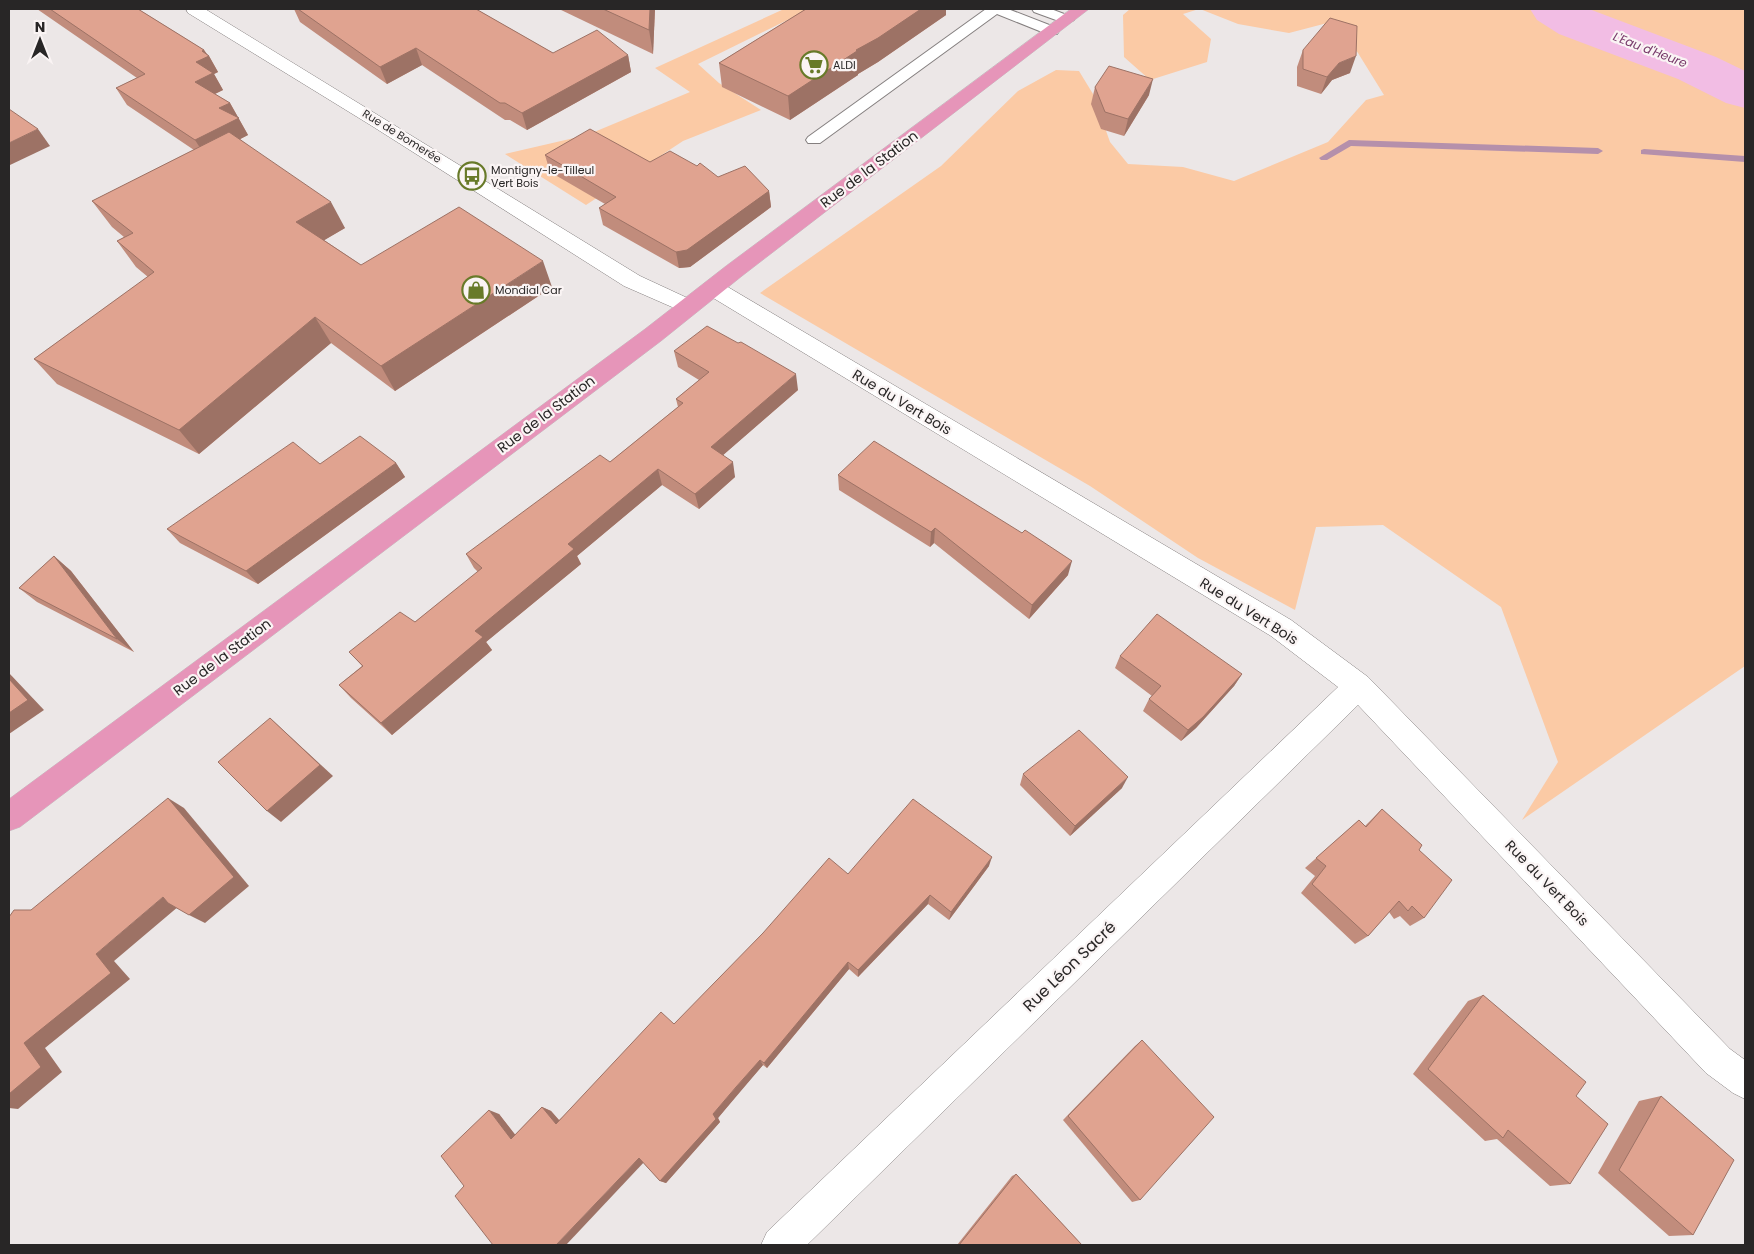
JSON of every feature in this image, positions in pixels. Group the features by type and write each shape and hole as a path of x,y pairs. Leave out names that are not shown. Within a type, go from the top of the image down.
{"main road":[{"name":"Rue de la Station","path":"9,817 1067,20"}],"street":[{"name":"Rue de Bomerée","path":"194,9 379,122 632,281 688,307"},
{"name":"Rue du Vert Bois","path":"713,288 1281,628 1358,686 1718,1061 1745,1081"},
{"name":"Rue Léon Sacré","path":"780,1245 1358,686"}],"lane":[{"path":"814,140 996,9 1067,20"},
{"path":"1039,9 1067,20"}],"shaded area":[{"path":"784,9 810,9 698,64 719,83 761,110 683,141 586,205 505,154 587,135 690,92 655,68"},
{"path":"1130,9 1199,9 1183,14 1211,39 1207,62 1150,80 1124,57 1123,15"},
{"path":"1200,9 1745,9 1745,666 1522,820 1558,762 1501,607 1383,525 1316,527 1295,610 1198,558 1090,486 760,293 941,166 1018,91 1056,70 1079,71 1093,94 1110,142 1128,164 1183,167 1234,181 1328,142 1366,100 1384,95 1358,53 1335,21 1289,33 1238,24"}],"building":[{"path":"50,9 138,9 204,50 202,51 209,56 196,62 213,73 195,82 230,103 219,108 239,118 195,140 116,88 145,74"},
{"path":"298,9 476,9 553,53 597,30 628,55 522,113 505,103 500,103 416,48 380,67"},
{"path":"603,9 650,9 649,30"},
{"path":"806,9 921,9 788,96 719,63"},
{"path":"1330,18 1357,26 1356,56 1339,63 1327,77 1303,69 1303,50"},
{"path":"1109,66 1153,79 1128,119 1105,112 1095,87"},
{"path":"9,109 38,129 9,143"},
{"path":"590,129 650,162 670,151 697,166 700,163 718,177 745,166 769,191 687,250 676,252 599,208 616,197 545,155"},
{"path":"229,132 331,202 296,222 361,265 459,207 543,261 381,366 315,317 179,430 34,359 154,272 117,241 133,233 92,201"},
{"path":"707,326 738,343 741,342 796,374 711,447 733,462 695,494 658,469 568,544 574,549 475,631 483,637 381,723 339,685 363,666 349,652 400,612 415,622 482,568 466,554 600,455 610,462 683,403 676,399 709,372 674,351"},
{"path":"360,436 396,463 246,571 167,529 293,442 320,464"},
{"path":"874,441 1022,533 1025,530 1072,561 1032,605 935,528 931,532 838,475"},
{"path":"54,556 117,639 19,588"},
{"path":"1157,614 1242,674 1203,717 1188,730 1149,699 1161,686 1120,656"},
{"path":"9,679 28,700 9,713"},
{"path":"270,718 320,765 267,811 218,762"},
{"path":"1079,730 1128,777 1075,826 1023,774"},
{"path":"168,798 234,877 189,915 168,903 163,897 96,954 111,973 24,1043 41,1067 9,1094 9,917 14,910 31,910"},
{"path":"913,799 992,857 951,912 930,895 858,970 848,962 764,1063 760,1060 736,1087 713,1114 716,1119 660,1181 639,1158 556,1245 493,1245 455,1196 464,1186 441,1156 489,1110 511,1139 542,1107 556,1124 661,1012 674,1024 763,933 829,858 848,874"},
{"path":"1382,809 1422,845 1419,850 1452,880 1424,918 1412,906 1408,911 1399,901 1368,936 1312,884 1326,866 1316,858 1359,820 1366,827"},
{"path":"1483,995 1586,1082 1576,1096 1608,1124 1570,1184 1508,1130 1503,1138 1428,1069"},
{"path":"1142,1040 1214,1117 1140,1200 1068,1116"},
{"path":"1661,1096 1734,1160 1693,1235 1619,1170"},
{"path":"1016,1174 1082,1245 959,1245"}],"waterway":[{"name":"L'Eau d'Heure","path":"1555,9 1577,23 1697,68 1745,92"},
{"path":"1324,158 1349,143 1598,151"},
{"path":"1644,152 1745,159"}],"place":[{"name":"ALDI","path":"814,65"},
{"name":"Montigny-le-Tilleul Vert Bois","path":"472,176"},
{"name":"Mondial Car","path":"476,290"}]}
